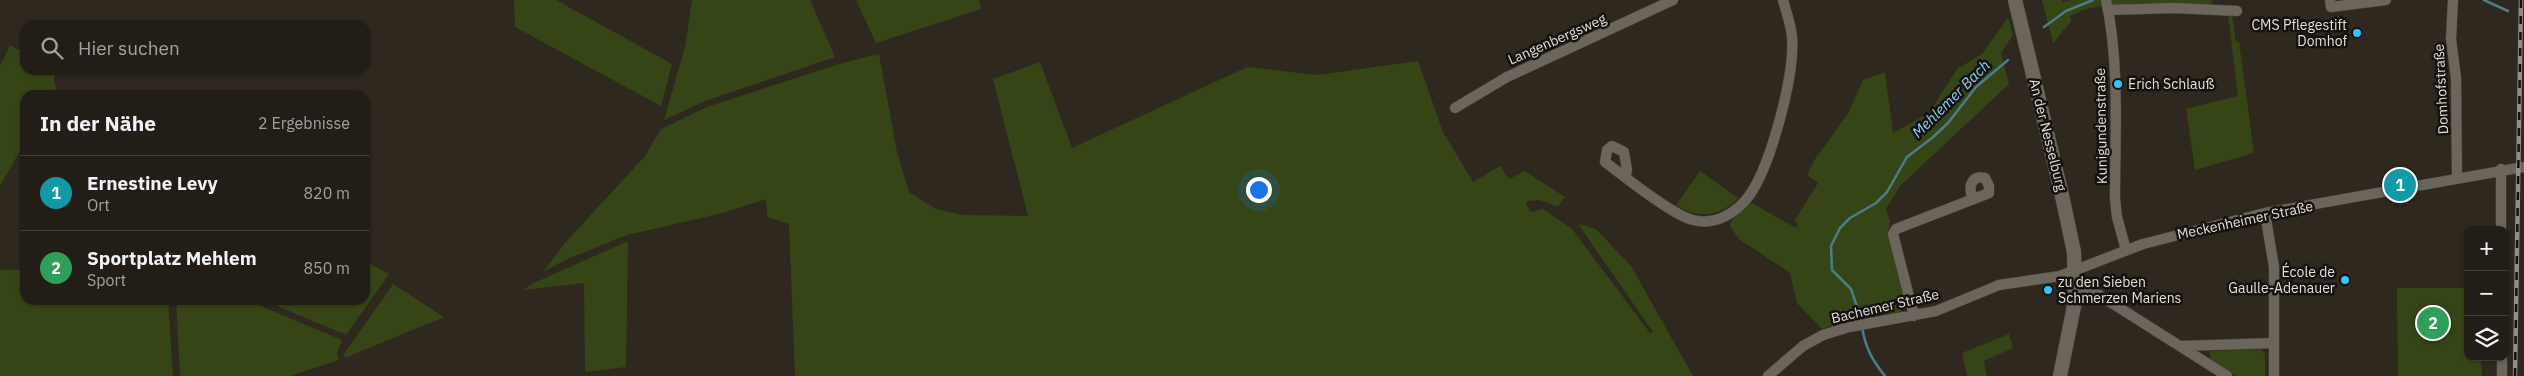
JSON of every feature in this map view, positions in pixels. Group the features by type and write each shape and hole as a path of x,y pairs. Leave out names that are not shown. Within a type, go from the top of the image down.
{"street":[{"name":"Langenbergsweg","path":"1455,108 1507,76 1673,0"},
{"path":"1625,176 1665,205 1693,220 1708,221 1724,218 1740,206 1749,195 1767,160 1784,97 1791,61 1792,37 1783,0"},
{"name":"An der Nesselburg","path":"2015,0 2065,208 2076,278"},
{"path":"2330,0 2331,7 2386,0"},
{"name":"Domhofstraße","path":"2452,0 2451,38 2456,78 2458,177"},
{"path":"2107,4 2237,11"},
{"name":"Kunigundenstraße","path":"2107,4 2114,73 2116,217 2126,250"},
{"name":"Meckenheimer Straße","path":"2076,278 2126,250 2196,229 2265,213 2501,169 2524,167"},
{"path":"2501,169 2501,226"},
{"path":"1914,316 1893,234 1896,229 1973,199"},
{"path":"2265,213 2274,267 2274,376"},
{"name":"Bachemer Straße","path":"1768,376 1803,346 1823,335 1855,326 1936,311 1999,285 2060,276 2076,278"},
{"path":"2076,278 2096,293 2227,376"},
{"path":"2060,375 2073,321 2076,278"},
{"path":"2180,346 2274,343"},
{"path":"2502,361 2502,376"}],"green space":[{"path":"514,0 556,0 672,64 661,106 515,27"},
{"path":"692,0 810,0 835,57 705,101 664,120 685,47"},
{"path":"856,0 979,0 981,9 876,43"},
{"path":"2042,0 2062,0 2063,2 2071,0 2212,0 2211,6 2134,3 2113,8 2101,6 2083,10 2070,16 2071,21 2053,43"},
{"path":"2228,14 2232,15 2236,42 2239,42 2254,153 2195,170 2186,109 2238,96"},
{"path":"2008,18 2013,35 2001,53 2009,84 1901,185 1886,209 1890,221 1888,234 1907,304 1900,312 1852,319 1822,329 1797,303 1790,273 1739,239 1730,226 1732,220 1750,202 1796,228 1798,224 1794,221 1818,183 1807,175 1815,159 1849,112 1863,80 1885,72 1893,133 1929,113 1957,69 1982,54"},
{"path":"10,45 20,50 20,75 54,75 54,82 57,87 55,90 20,90 20,151 0,186 0,66"},
{"path":"879,54 897,152 909,192 936,209 963,215 1028,216 993,79 1040,62 1072,148 1247,67 1317,75 1418,61 1443,132 1473,182 1500,166 1509,179 1525,171 1565,197 1558,207 1540,200 1528,201 1526,205 1531,212 1543,209 1572,229 1650,333 1653,332 1578,224 1596,229 1631,266 1693,376 795,376 789,224 767,217 766,199 719,214 627,235 568,259 543,272 565,243 645,156 661,129 707,107 839,64"},
{"path":"1700,171 1738,198 1724,209 1708,214 1692,212 1676,205"},
{"path":"628,241 626,367 585,372 584,283 522,290"},
{"path":"370,264 389,274 370,301"},
{"path":"0,270 20,270 20,305 168,305 173,376 0,376"},
{"path":"393,284 444,317 345,358 344,354"},
{"path":"2397,288 2464,288 2464,361 2481,361 2482,376 2398,376"},
{"path":"176,305 259,305 342,340 337,353 339,360 290,376 180,376"},
{"path":"275,305 367,305 346,335"},
{"path":"2009,334 2013,348 1984,361 1987,376 1967,376 1962,353"},
{"path":"2261,349 2265,354 2265,376 2236,376 2211,362 2210,351"}],"waterway":[{"name":"Mehlemer Bach","path":"2044,27 2066,11 2093,0"},
{"name":"Mehlemer Bach","path":"2484,0 2508,11"},
{"name":"Mehlemer Bach","path":"1862,321 1851,289 1832,270 1831,246 1840,228 1850,218 1876,203 1887,192 1907,157 1948,123 1976,87 2008,60"},
{"name":"Mehlemer Bach","path":"1862,326 1870,353 1885,376"}],"railway":[{"path":"2515,376 2521,0"}],"place":[{"name":"CMS Pflegestift Domhof","path":"2357,33"},
{"name":"Erich Schlauß","path":"2118,84"},
{"name":"Ernestine Levy","path":"2400,185"},
{"name":"École de Gaulle-Adenauer","path":"2345,280"},
{"name":"zu den Sieben Schmerzen Mariens","path":"2048,290"},
{"name":"Sportplatz Mehlem","path":"2433,323"}]}
